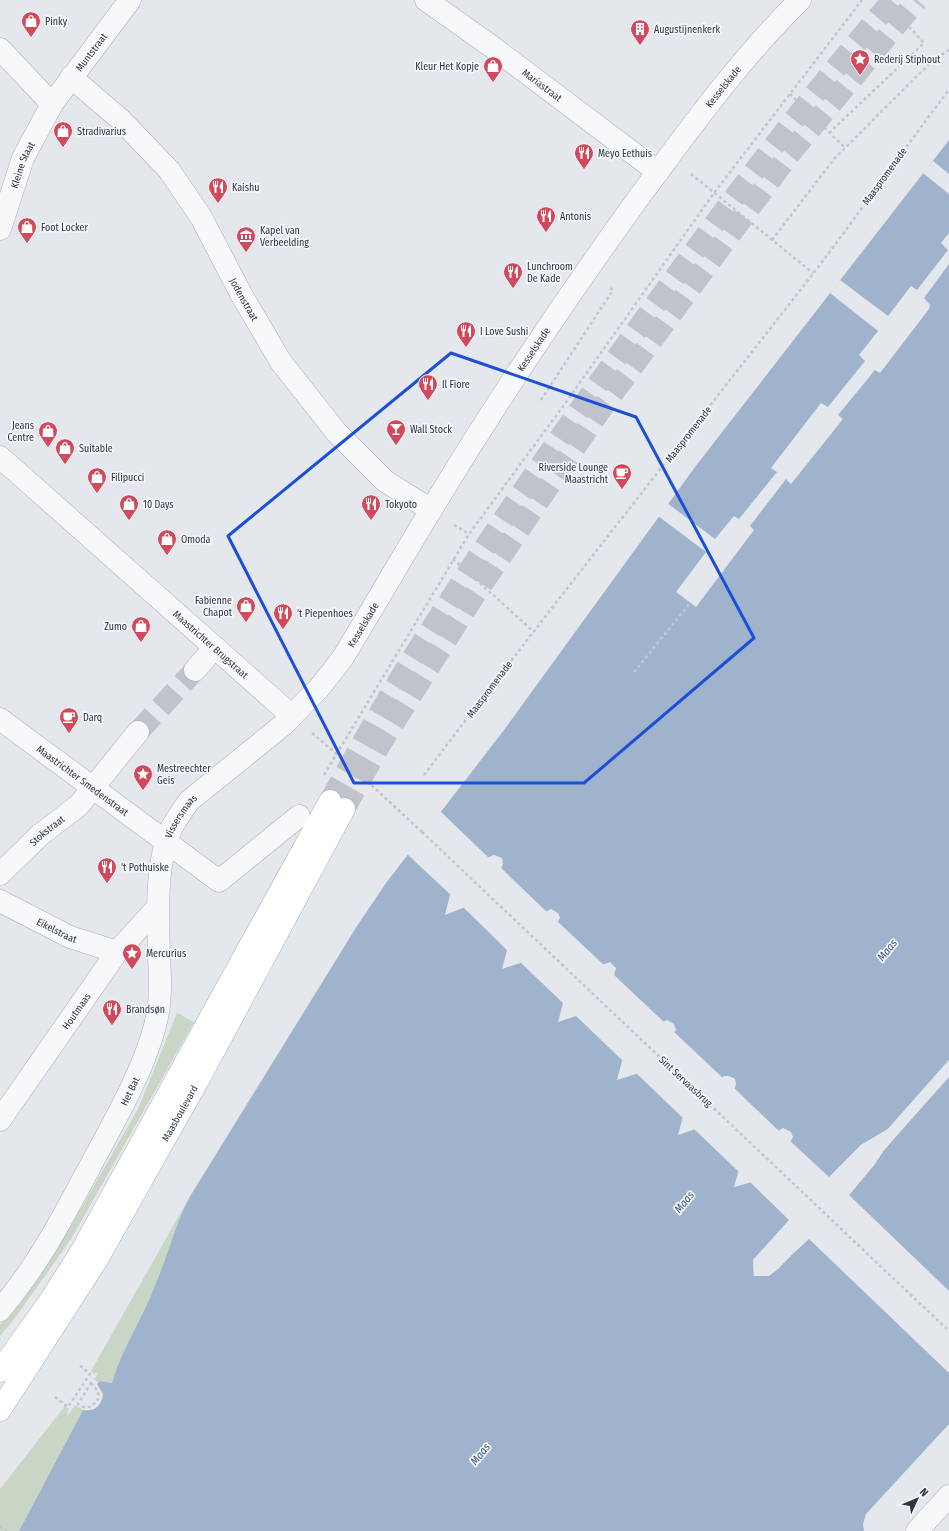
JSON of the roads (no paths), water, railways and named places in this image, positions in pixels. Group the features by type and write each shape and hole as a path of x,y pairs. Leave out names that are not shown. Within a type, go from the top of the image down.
{"main road":[{"name":"Maasboulevard","path":"0,1371 50,1301 81,1252 337,805 199,1077 96,1261 0,1410"}],"street":[{"name":"Muntstraat","path":"52,104 70,76 130,0"},
{"name":"Mariastraat","path":"426,0 491,46 658,172"},
{"name":"Kesselskade","path":"292,716 320,687 342,659 431,510 539,341 658,172 741,63 800,0"},
{"path":"0,49 52,104"},
{"name":"Jodenstraat","path":"70,76 121,120 169,170 201,217 241,294 281,362 337,433 384,481 431,510"},
{"name":"Kleine Staat","path":"0,229 23,158 52,104"},
{"name":"Maastrichter Brugstraat","path":"0,457 292,716"},
{"path":"195,670 215,647"},
{"name":"Vissersmaas","path":"292,716 189,801 171,829 166,841 219,881 299,816"},
{"name":"Maastrichter Smedenstraat","path":"0,719 166,841"},
{"name":"Stokstraat","path":"0,874 40,835 79,805 138,732"},
{"name":"Het Bat","path":"0,1310 18,1289 50,1241 113,1124 155,1027 160,993 158,906 166,841"},
{"name":"Eikelstraat","path":"0,901 70,937 117,952"},
{"name":"Houtmaas","path":"0,1120 117,952 158,906"},
{"path":"917,1531 949,1496"}],"water":[{"name":"Maas","path":"949,140 949,1060 888,1129 861,1145 753,1260 754,1276 769,1276 778,1269 849,1195 874,1165 884,1150 949,1077 949,1424 866,1514 863,1524 864,1531 19,1531 83,1410 94,1409 101,1401 103,1394 97,1384 100,1381 112,1383 121,1358 151,1296 189,1198 357,926 386,883 504,730 695,467","holes":["494,855 502,858 503,864 501,869 463,908 445,915 450,895 489,857","551,909 558,913 560,918 557,923 520,963 502,969 507,950 545,912","610,962 616,968 614,976 576,1016 558,1022 563,1003 602,965","667,1020 674,1024 676,1030 636,1074 617,1080 622,1061 661,1023","724,1076 729,1076 735,1079 736,1084 734,1090 696,1129 678,1135 683,1116","783,1128 791,1132 793,1137 790,1142 752,1182 734,1187 739,1169 778,1131"]}],"tunnel":[{"path":"330,801 378,715 455,592 561,437 672,281 733,199 827,78 893,0"},
{"path":"344,809 381,743 472,599 599,412 788,156 917,0"},
{"path":"138,732 195,670"}],"place":[{"name":"Pinky","path":"31,38"},
{"name":"Augustijnenkerk","path":"640,46"},
{"name":"Rederij Stiphout","path":"860,76"},
{"name":"Kleur Het Kopje","path":"493,83"},
{"name":"Stradivarius","path":"63,148"},
{"name":"Meyo Eethuis","path":"584,170"},
{"name":"Kaishu","path":"218,204"},
{"name":"Antonis","path":"546,233"},
{"name":"Foot Locker","path":"27,244"},
{"name":"Kapel van Verbeelding","path":"246,253"},
{"name":"Lunchroom De Kade","path":"513,289"},
{"name":"I Love Sushi","path":"466,348"},
{"name":"Il Fiore","path":"428,401"},
{"name":"Wall Stock","path":"396,446"},
{"name":"Jeans Centre","path":"48,448"},
{"name":"Suitable","path":"65,465"},
{"name":"Riverside Lounge Maastricht","path":"622,490"},
{"name":"Filipucci","path":"97,494"},
{"name":"10 Days","path":"129,521"},
{"name":"Tokyoto","path":"371,521"},
{"name":"Omoda","path":"167,556"},
{"name":"Fabienne Chapot","path":"246,623"},
{"name":"'t Piepenhoes","path":"283,630"},
{"name":"Zumo","path":"141,643"},
{"name":"Darq","path":"69,734"},
{"name":"Mestreechter Geis","path":"143,791"},
{"name":"'t Pothuiske","path":"107,884"},
{"name":"Mercurius","path":"132,970"},
{"name":"Brandsøn","path":"112,1026"}]}
